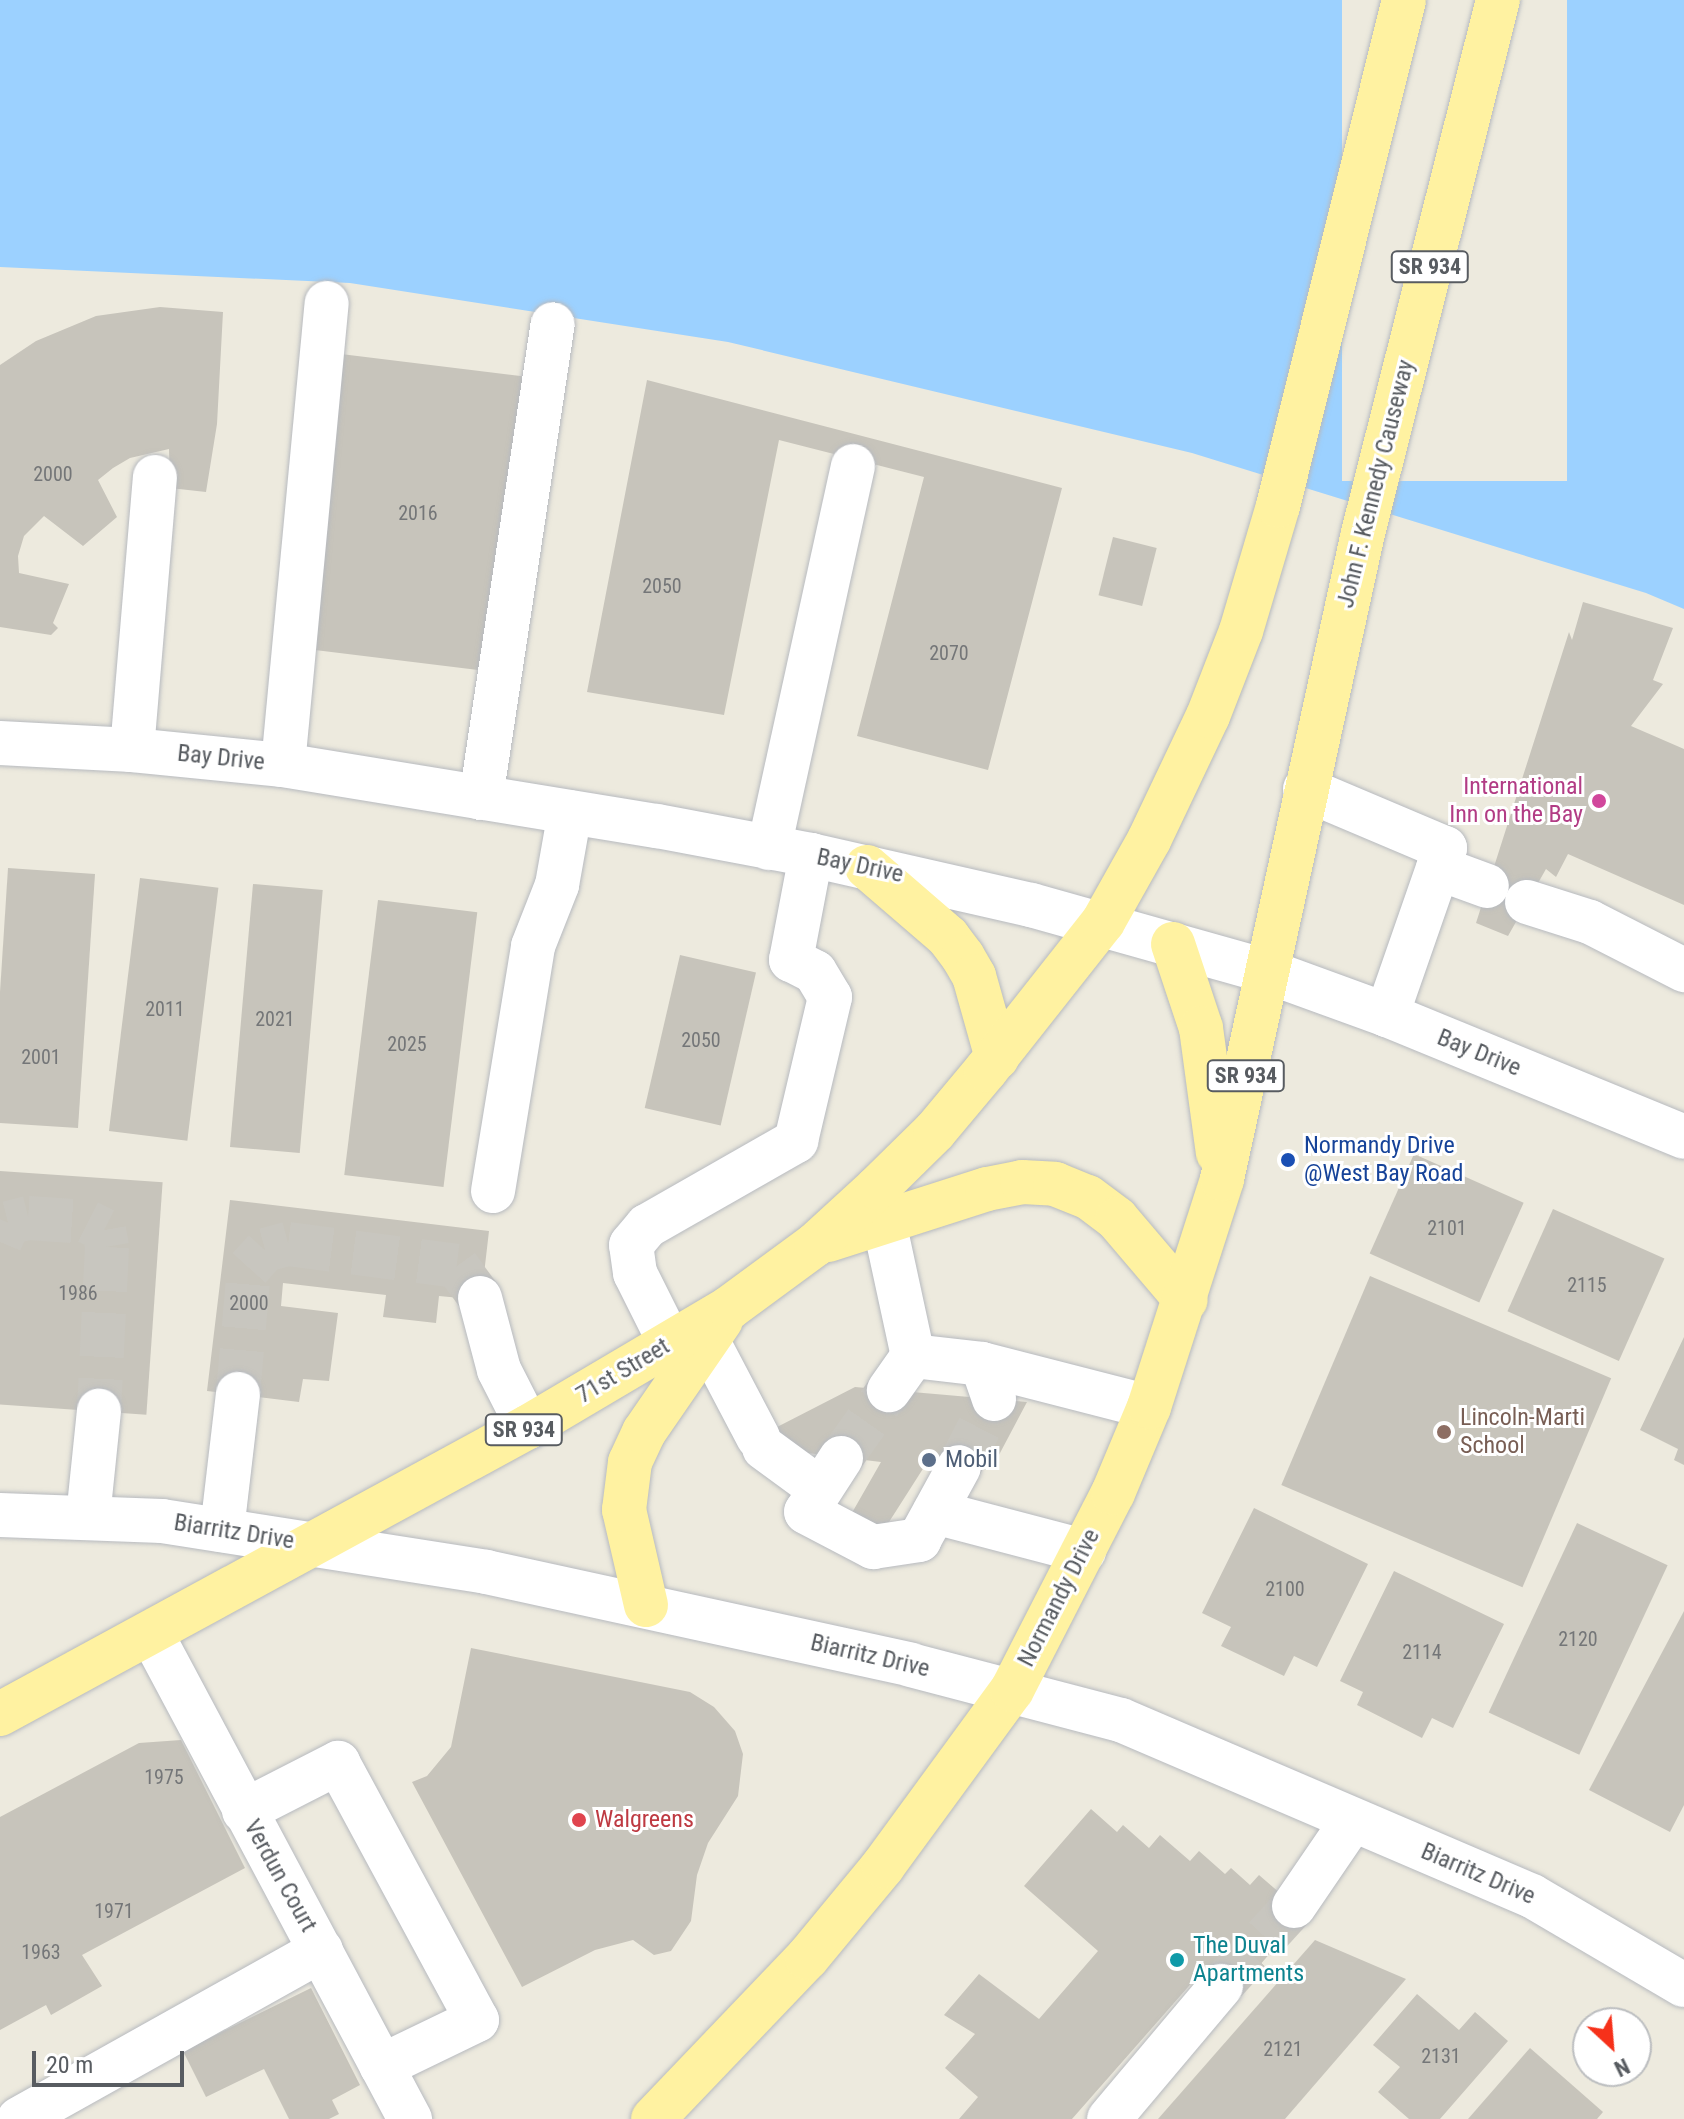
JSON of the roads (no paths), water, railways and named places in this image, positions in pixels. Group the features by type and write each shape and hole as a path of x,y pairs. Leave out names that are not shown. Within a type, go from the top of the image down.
{"main road":[{"name":"SR 934","path":"1103,922 1149,840 1208,716 1241,631 1278,506 1404,0"},
{"name":"John F. Kennedy Causeway","path":"1266,971 1363,533 1498,0"},
{"path":"867,867 948,937 963,957 974,976 997,1058"},
{"name":"71st Street","path":"0,1714 315,1545 702,1330 816,1244 935,1131 997,1058 1103,922"},
{"path":"1173,944 1201,1028 1222,1179"},
{"name":"Normandy Drive","path":"653,2119 807,1958 883,1866 1012,1690 1113,1493 1149,1407 1186,1300 1222,1179 1266,971"},
{"path":"816,1244 987,1189 1022,1182 1055,1184 1088,1197 1117,1219 1186,1300"},
{"path":"646,1605 624,1510 630,1462 702,1330"}],"street":[{"path":"283,765 327,303"},
{"path":"481,798 553,324"},
{"path":"853,466 790,852 791,960 815,972 830,997 796,1141 647,1226 631,1245 635,1273 702,1330 761,1442 831,1473 806,1512 873,1547 919,1540 959,1467"},
{"path":"132,750 155,477"},
{"name":"Bay Drive","path":"0,743 132,750 283,765 790,852 1103,922 1266,971 1387,1015 1684,1137"},
{"path":"1305,789 1445,848 1387,1015"},
{"path":"493,1191 533,946 557,885 570,812"},
{"path":"1438,868 1590,922 1684,970"},
{"path":"884,1222 901,1373 988,1382 1149,1407"},
{"path":"480,1298 493,1336 499,1370 528,1427"},
{"path":"222,1530 238,1394"},
{"path":"88,1517 99,1411"},
{"path":"935,1512 1084,1551"},
{"name":"Biarritz Drive","path":"0,1515 162,1521 486,1572 646,1605 1012,1690 1121,1720 1532,1896 1684,1985"},
{"name":"Verdun Court","path":"151,1633 410,2119"},
{"path":"244,1811 338,1763 477,2020 382,2066"},
{"path":"1294,1906 1352,1821"},
{"path":"19,2119 321,1950"},
{"path":"1109,2119 1221,1986"}],"water":[{"path":"0,0 1684,0 1684,609 1646,593 1192,453 728,342 350,283 0,267"}],"tunnel":[{"path":"0,1242 8,1223 28,1218 88,1222 104,1230 107,1247 99,1411"},
{"path":"238,1394 249,1268 265,1250 288,1244 457,1266 480,1298"},
{"path":"841,1458 889,1390"},
{"path":"959,1467 994,1399"},
{"path":"1221,1986 1294,1906"}],"place":[{"name":"International Inn on the Bay","path":"1599,801"},
{"name":"Normandy Drive @West Bay Road","path":"1288,1160"},
{"name":"Lincoln-Marti School","path":"1444,1432"},
{"name":"Mobil","path":"929,1460"},
{"name":"Walgreens","path":"579,1820"},
{"name":"The Duval Apartments","path":"1177,1960"}]}
